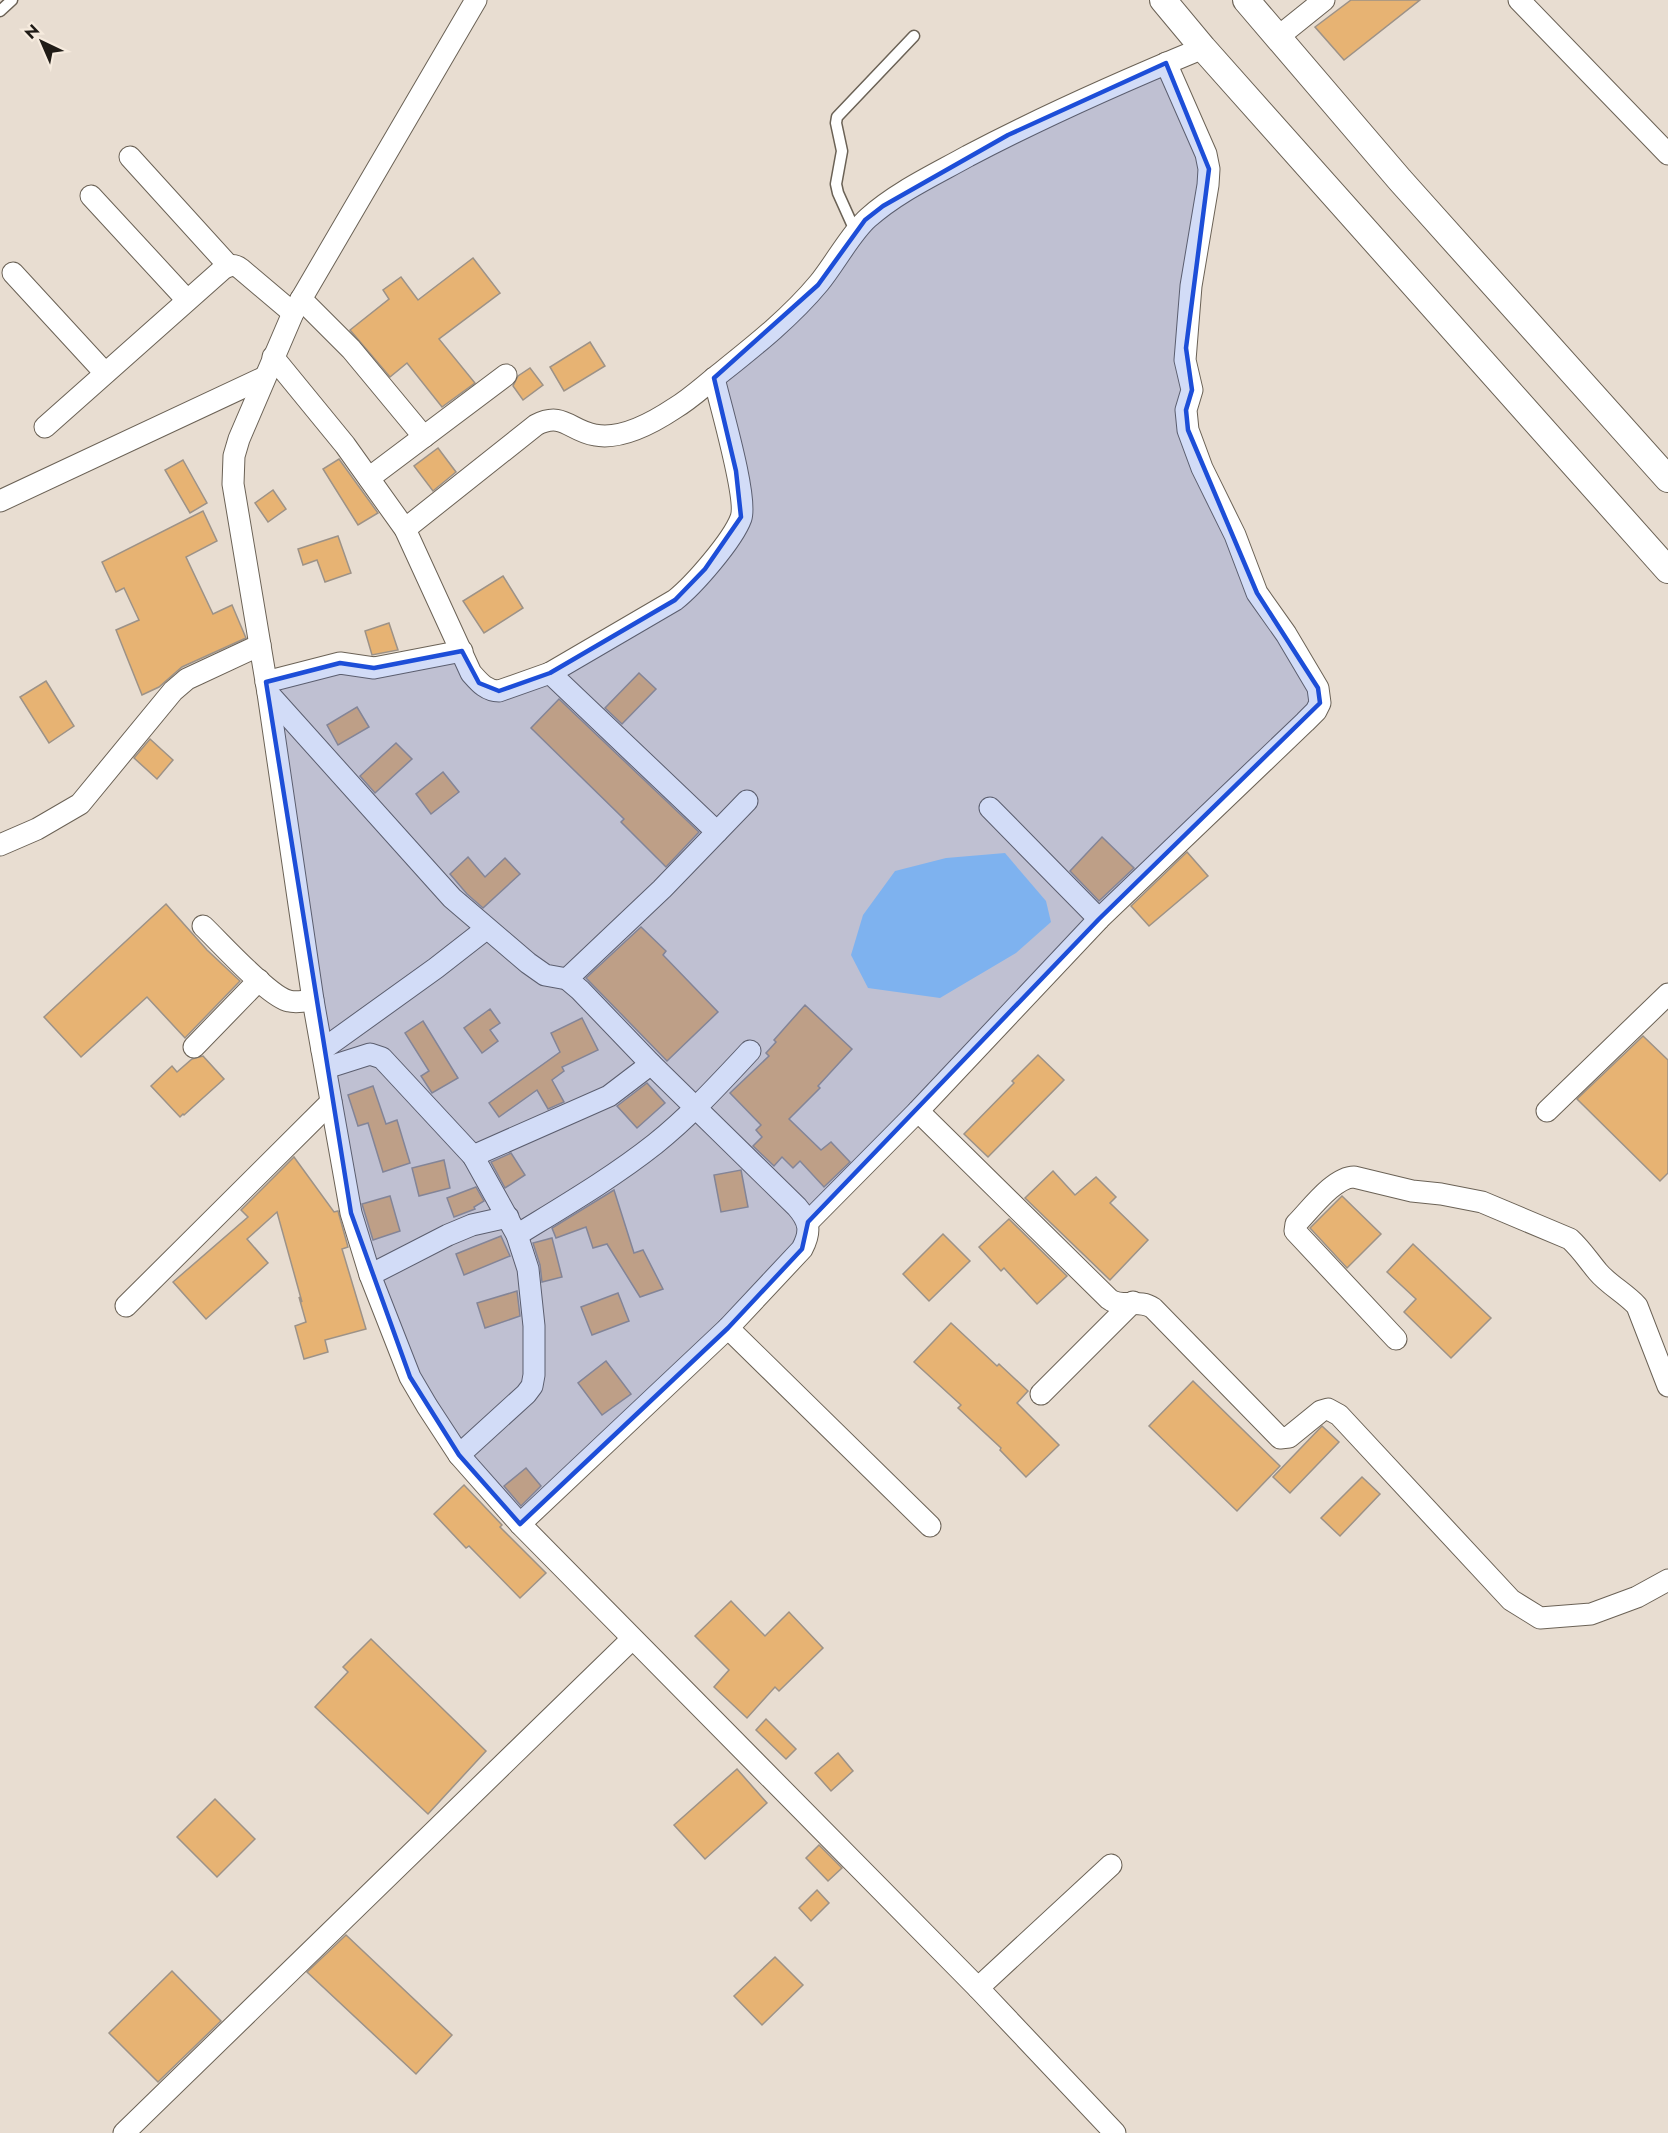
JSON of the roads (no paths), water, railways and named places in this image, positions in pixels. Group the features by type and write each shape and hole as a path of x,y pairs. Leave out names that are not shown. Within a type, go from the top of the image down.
{"street":[{"path":"1163,0 1203,48 1668,570"},
{"path":"1246,0 1408,188 1668,479"},
{"path":"1278,38 1324,0"},
{"path":"1519,0 1668,154"},
{"path":"475,1 297,306 239,440 234,465 234,484 313,1000 351,1213 370,1275 410,1377 459,1455 520,1524 978,1989 1115,2133"},
{"path":"405,529 544,421 559,420 592,435 603,436 651,422 676,408 768,333 818,285 865,220 883,206 928,178 1008,135 1203,48"},
{"path":"808,1222 918,1111 1100,919 1305,722 1316,711 1320,703 1318,688 1286,634 1257,593 1235,535 1202,468 1188,430 1186,411 1192,390 1185,360 1191,286 1209,169 1206,154 1166,63"},
{"path":"130,157 230,266"},
{"path":"92,196 187,300"},
{"path":"45,427 223,269 236,265 297,306 351,348 424,437"},
{"path":"13,273 105,374"},
{"path":"273,357 345,445 405,529 471,673 492,691 499,691 550,673 675,600 691,587 734,530 741,517 742,504 714,378"},
{"path":"369,477 506,375"},
{"path":"0,501 265,377"},
{"path":"0,845 37,829 80,804 173,691 187,679 260,645"},
{"path":"267,688 340,663 382,667 462,651"},
{"path":"550,673 717,832"},
{"path":"267,688 445,891 535,969 546,975 567,979 651,1065 797,1207 808,1222 808,1238 802,1249 728,1328 520,1524"},
{"path":"567,979 662,889 747,801"},
{"path":"990,808 1100,919"},
{"path":"203,926 281,998 290,1002 313,1000"},
{"path":"324,1059 486,928"},
{"path":"194,1047 259,980"},
{"path":"1547,1111 1668,993"},
{"path":"370,1275 448,1234 472,1225 513,1226 631,1162 696,1108 750,1051"},
{"path":"324,1059 370,1054 382,1058 473,1156 513,1226 528,1269 534,1326 532,1386 459,1455"},
{"path":"473,1156 609,1096 651,1065"},
{"path":"126,1306 331,1102"},
{"path":"918,1111 1109,1299 1118,1304 1133,1302 1147,1304 1153,1308 1280,1438 1289,1437 1321,1411 1328,1409 1339,1415 1511,1600 1527,1611 1540,1618 1591,1614 1637,1597 1668,1580"},
{"path":"1396,1339 1295,1231 1296,1224 1336,1183 1347,1177 1412,1191 1482,1202 1570,1239 1581,1249 1598,1272 1636,1306 1668,1386"},
{"path":"1041,1394 1133,1302"},
{"path":"728,1328 930,1526"},
{"path":"124,2133 632,1639"},
{"path":"978,1989 1111,1864"}],"lane":[{"path":"0,11 12,0"},
{"path":"856,233 836,184 842,151 836,123 837,117 914,36"}],"water":[{"path":"1005,853 1046,901 1051,922 1016,953 940,998 868,988 851,955 863,915 895,871 946,858"}]}
